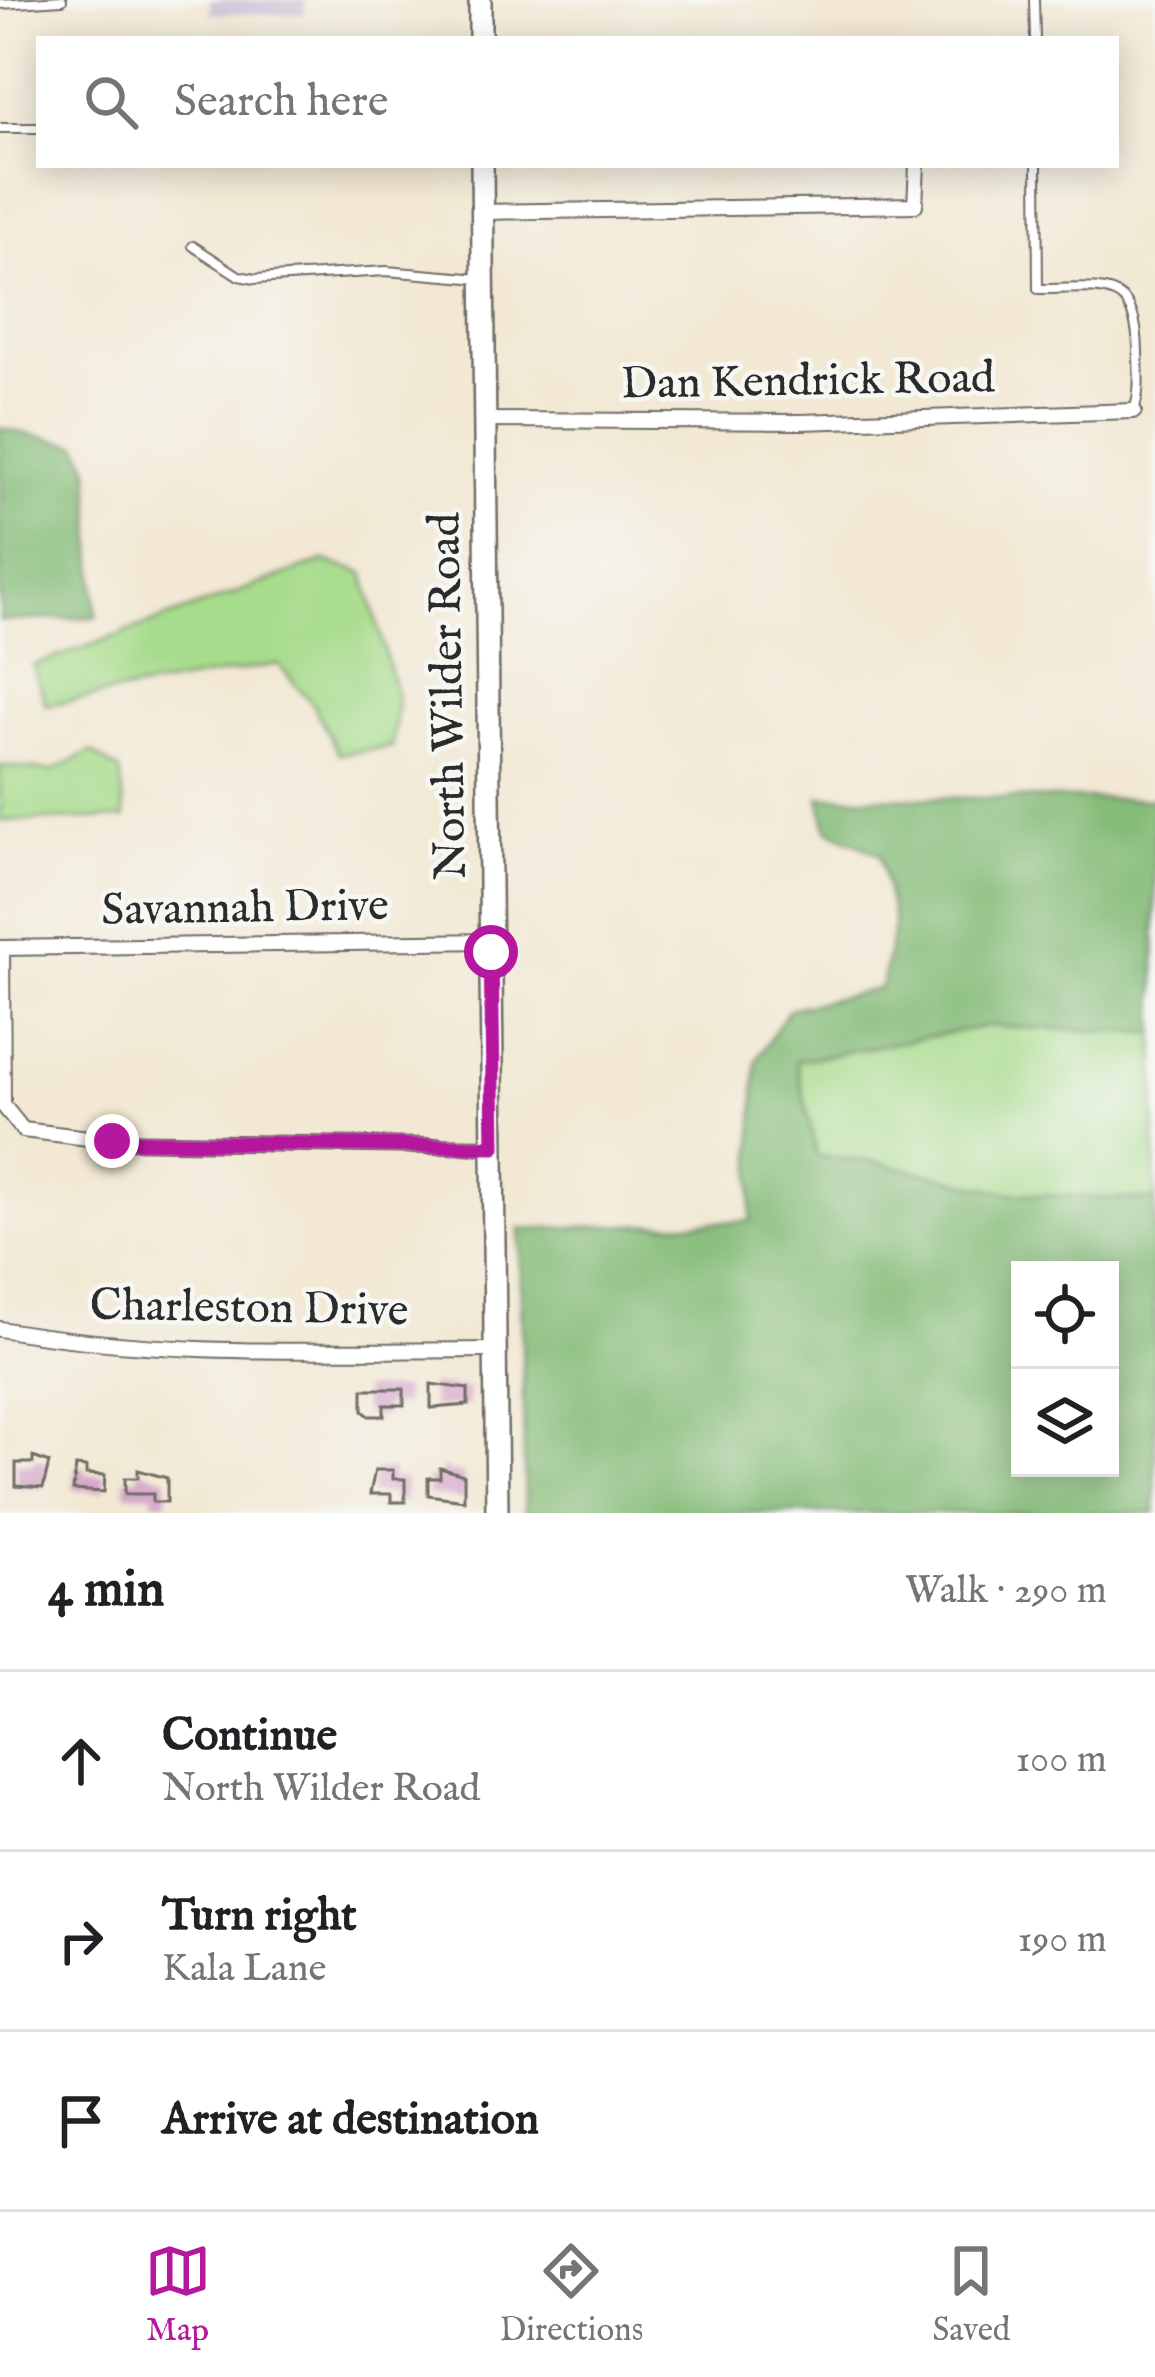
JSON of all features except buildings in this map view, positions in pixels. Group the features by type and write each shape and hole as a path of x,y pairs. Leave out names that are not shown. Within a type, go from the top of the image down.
{"street":[{"path":"480,0 480,36"},
{"name":"North Wilder Road","path":"482,168 497,1513"},
{"path":"482,212 915,205 917,168"},
{"name":"Dan Kendrick Road","path":"483,420 801,422 1134,411"},
{"name":"Savannah Drive","path":"1,948 491,941"},
{"path":"1,948 3,1105 23,1130 112,1141 494,1147"},
{"name":"Charleston Drive","path":"0,1329 74,1342 190,1350 497,1350"}],"lane":[{"path":"0,4 62,0"},
{"path":"1034,0 1035,36"},
{"path":"0,128 36,128"},
{"path":"1037,168 1038,289 1114,290 1127,297 1137,315 1139,398 1134,411"},
{"path":"193,246 239,276 254,279 386,271 482,279"}],"shaded area":[{"path":"210,0 305,0 305,14 210,14"}],"green space":[{"path":"0,428 79,445 90,469 96,617 0,621"},
{"path":"324,561 364,573 398,702 392,747 339,754 312,703 278,664 46,705 33,666"},
{"path":"91,752 120,771 125,818 0,821 0,766 52,771"},
{"path":"820,797 1155,799 1155,1033 987,1026 796,1061 817,1156 876,1162 1010,1193 1155,1201 1155,1513 525,1513 520,1229 751,1221 756,1061 789,1009 881,988 894,925 880,855 827,829"},
{"path":"987,1026 1155,1033 1155,1201 1010,1193 876,1162 817,1156 796,1060"}],"route":[{"path":"112,1141 494,1147 491,952"}]}
